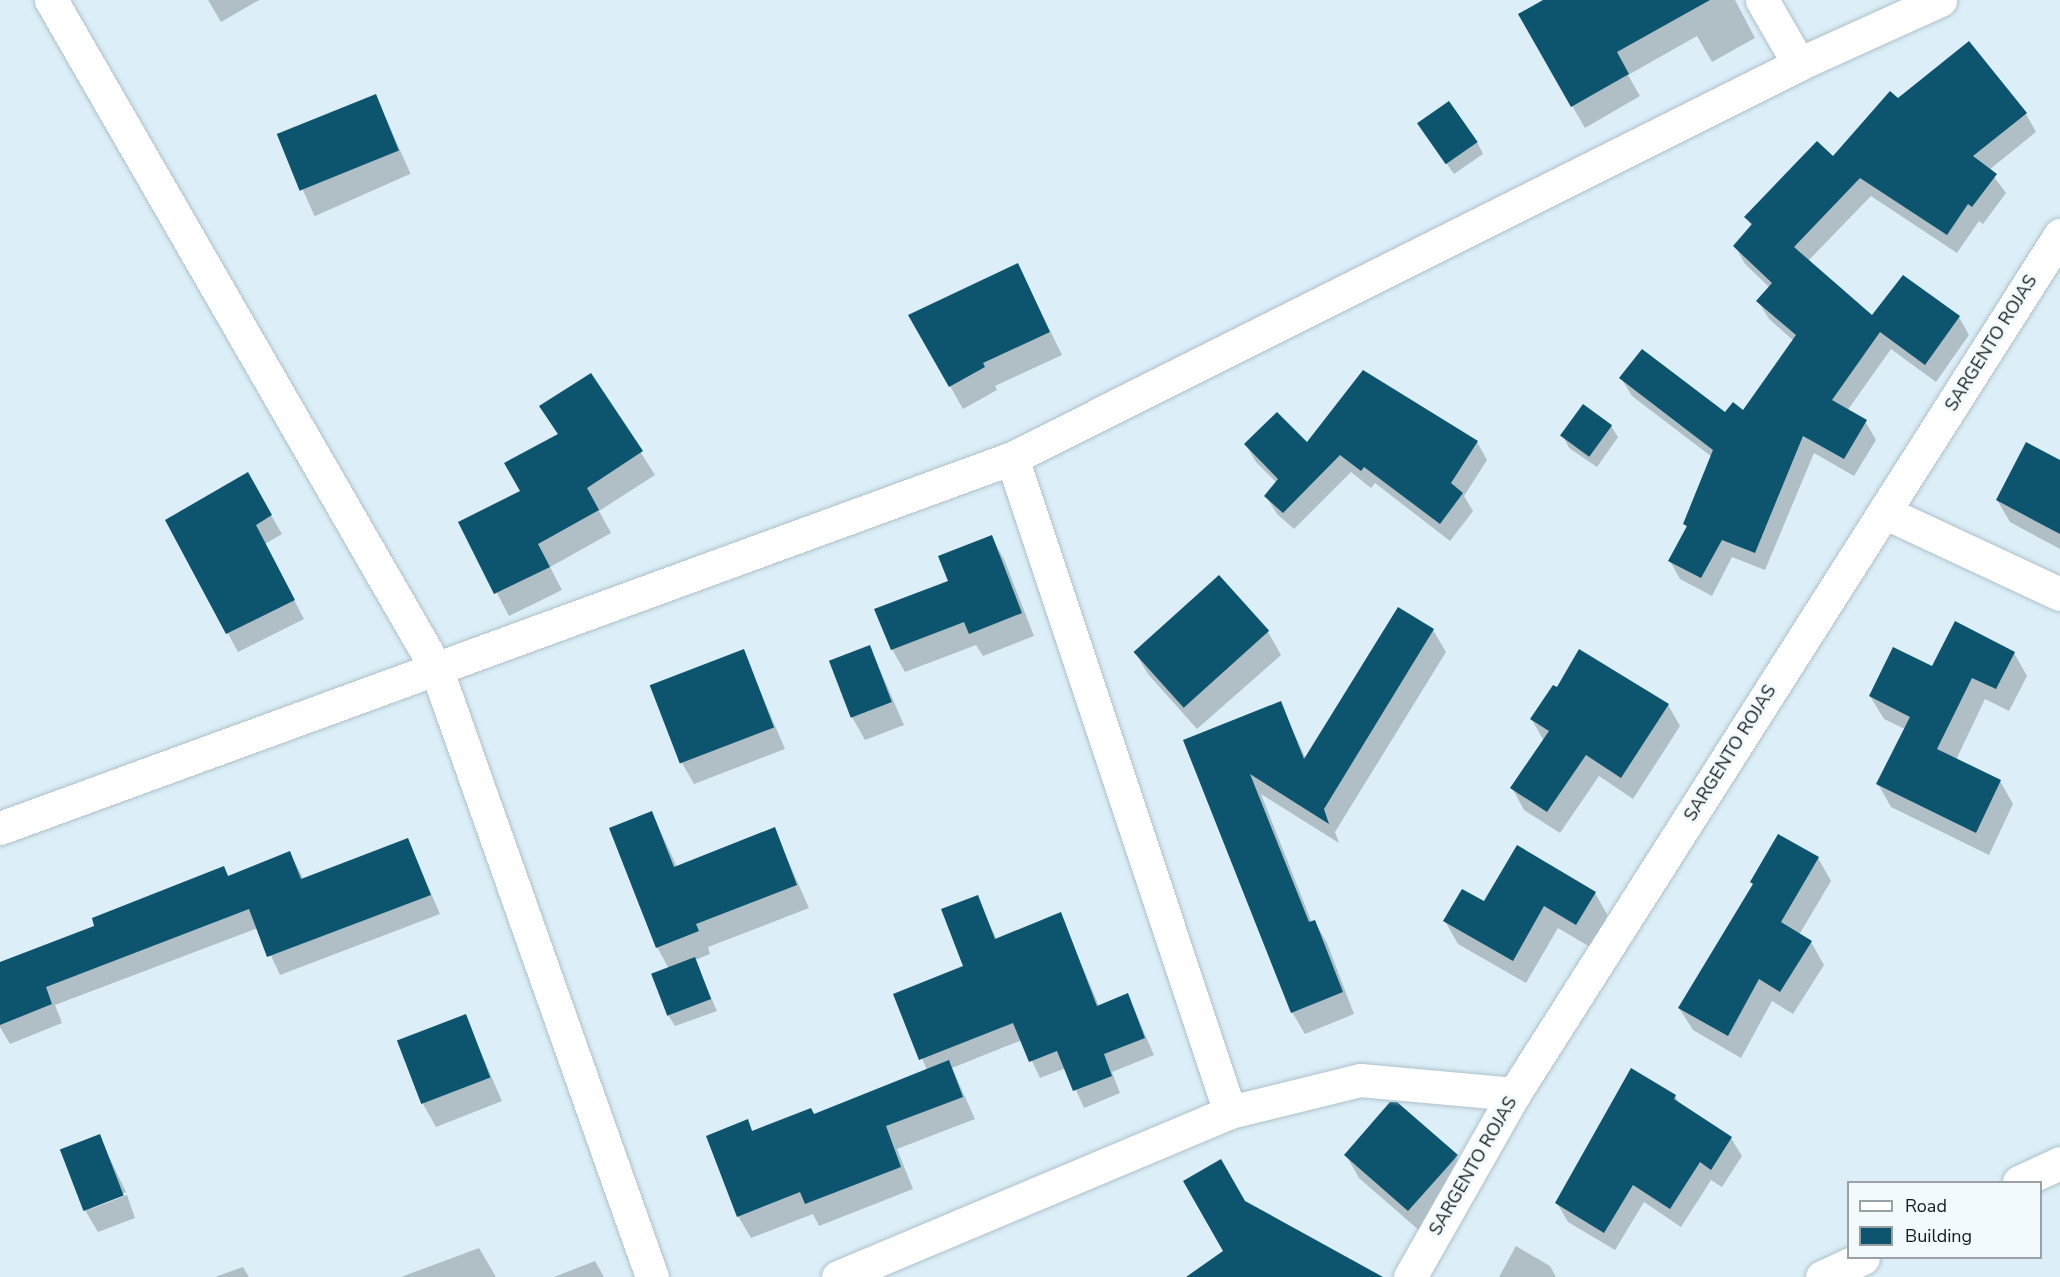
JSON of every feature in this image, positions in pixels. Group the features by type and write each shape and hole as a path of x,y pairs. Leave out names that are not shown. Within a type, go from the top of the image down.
{"street":[{"path":"51,0 436,668 652,1277"},
{"path":"1762,0 1799,64"},
{"path":"0,828 1012,458 1799,64 1940,0"},
{"name":"SARGENTO ROJAS","path":"1410,1277 1514,1094 2060,235"},
{"path":"1012,458 1230,1112"},
{"path":"1884,512 2060,594"},
{"path":"838,1277 1230,1112 1360,1080 1514,1094"},
{"path":"2021,1181 2060,1163"},
{"path":"1822,1277 1859,1259"}],"building":[{"path":"1543,0 1710,0 1617,52 1629,74 1571,107 1518,14"},
{"path":"1969,41 2027,113 1973,156 1997,174 1972,207 1968,204 1947,235 1860,178 1794,247 1872,315 1903,275 1960,316 1925,365 1880,332 1832,400 1867,420 1844,459 1803,436 1755,553 1722,540 1701,578 1668,561 1687,526 1683,524 1713,450 1619,378 1642,349 1725,412 1733,402 1743,410 1796,335 1756,301 1772,283 1733,246 1752,224 1744,217 1817,141 1833,156 1890,91 1898,98"},
{"path":"376,94 399,151 300,191 277,134"},
{"path":"1449,101 1478,142 1446,164 1417,123"},
{"path":"1018,263 1050,332 983,363 985,367 949,387 908,315"},
{"path":"1363,370 1478,441 1451,483 1463,493 1440,524 1364,467 1361,471 1340,455 1283,513 1264,496 1278,479 1244,444 1277,412 1307,442"},
{"path":"591,373 643,451 587,488 599,510 538,544 550,567 494,594 458,522 520,491 504,463 558,434 539,406"},
{"path":"1583,404 1612,425 1589,457 1560,436"},
{"path":"2026,442 2060,460 2060,534 1996,500"},
{"path":"248,472 272,515 256,525 295,600 226,634 165,520"},
{"path":"992,535 1022,613 969,634 964,622 891,650 874,609 948,581 938,556"},
{"path":"1219,575 1269,631 1184,708 1134,652"},
{"path":"1398,607 1434,629 1324,809 1329,824 1250,774 1309,922 1315,920 1343,992 1291,1013 1183,740 1281,701 1304,759"},
{"path":"1955,621 2015,652 1996,689 1972,678 1937,749 2001,780 1976,833 1876,784 1910,717 1869,696 1893,647 1932,666"},
{"path":"870,645 892,702 851,718 829,661"},
{"path":"744,649 774,727 680,764 650,685"},
{"path":"1579,649 1669,704 1621,778 1586,755 1547,812 1510,788 1549,731 1530,719 1553,685 1557,687"},
{"path":"652,811 674,867 775,827 797,885 696,924 699,931 656,948 609,828"},
{"path":"1778,834 1819,857 1781,922 1812,941 1780,992 1759,979 1728,1036 1678,1008 1753,884 1750,882"},
{"path":"408,838 431,895 267,957 249,909 46,987 52,1004 0,1025 0,962 94,926 92,918 224,866 228,876 290,851 301,879"},
{"path":"1517,845 1596,892 1576,925 1544,906 1513,961 1443,921 1462,889 1484,901"},
{"path":"978,895 995,939 1061,912 1097,1006 1128,993 1145,1038 1104,1054 1112,1076 1073,1091 1057,1051 1029,1062 1013,1023 919,1060 893,994 963,966 941,909"},
{"path":"695,957 711,999 667,1016 651,974"},
{"path":"466,1014 490,1077 421,1104 397,1041"},
{"path":"949,1060 963,1097 886,1126 901,1167 805,1204 800,1192 737,1217 706,1136 748,1119 752,1131 811,1108 814,1114"},
{"path":"1631,1068 1676,1095 1674,1099 1732,1137 1711,1170 1700,1162 1670,1209 1633,1185 1604,1233 1555,1203"},
{"path":"1390,1102 1397,1102 1458,1155 1408,1211 1344,1155"},
{"path":"100,1134 124,1196 84,1211 60,1149"},
{"path":"1221,1159 1245,1201 1383,1277 1186,1277 1223,1251 1183,1181"}]}
